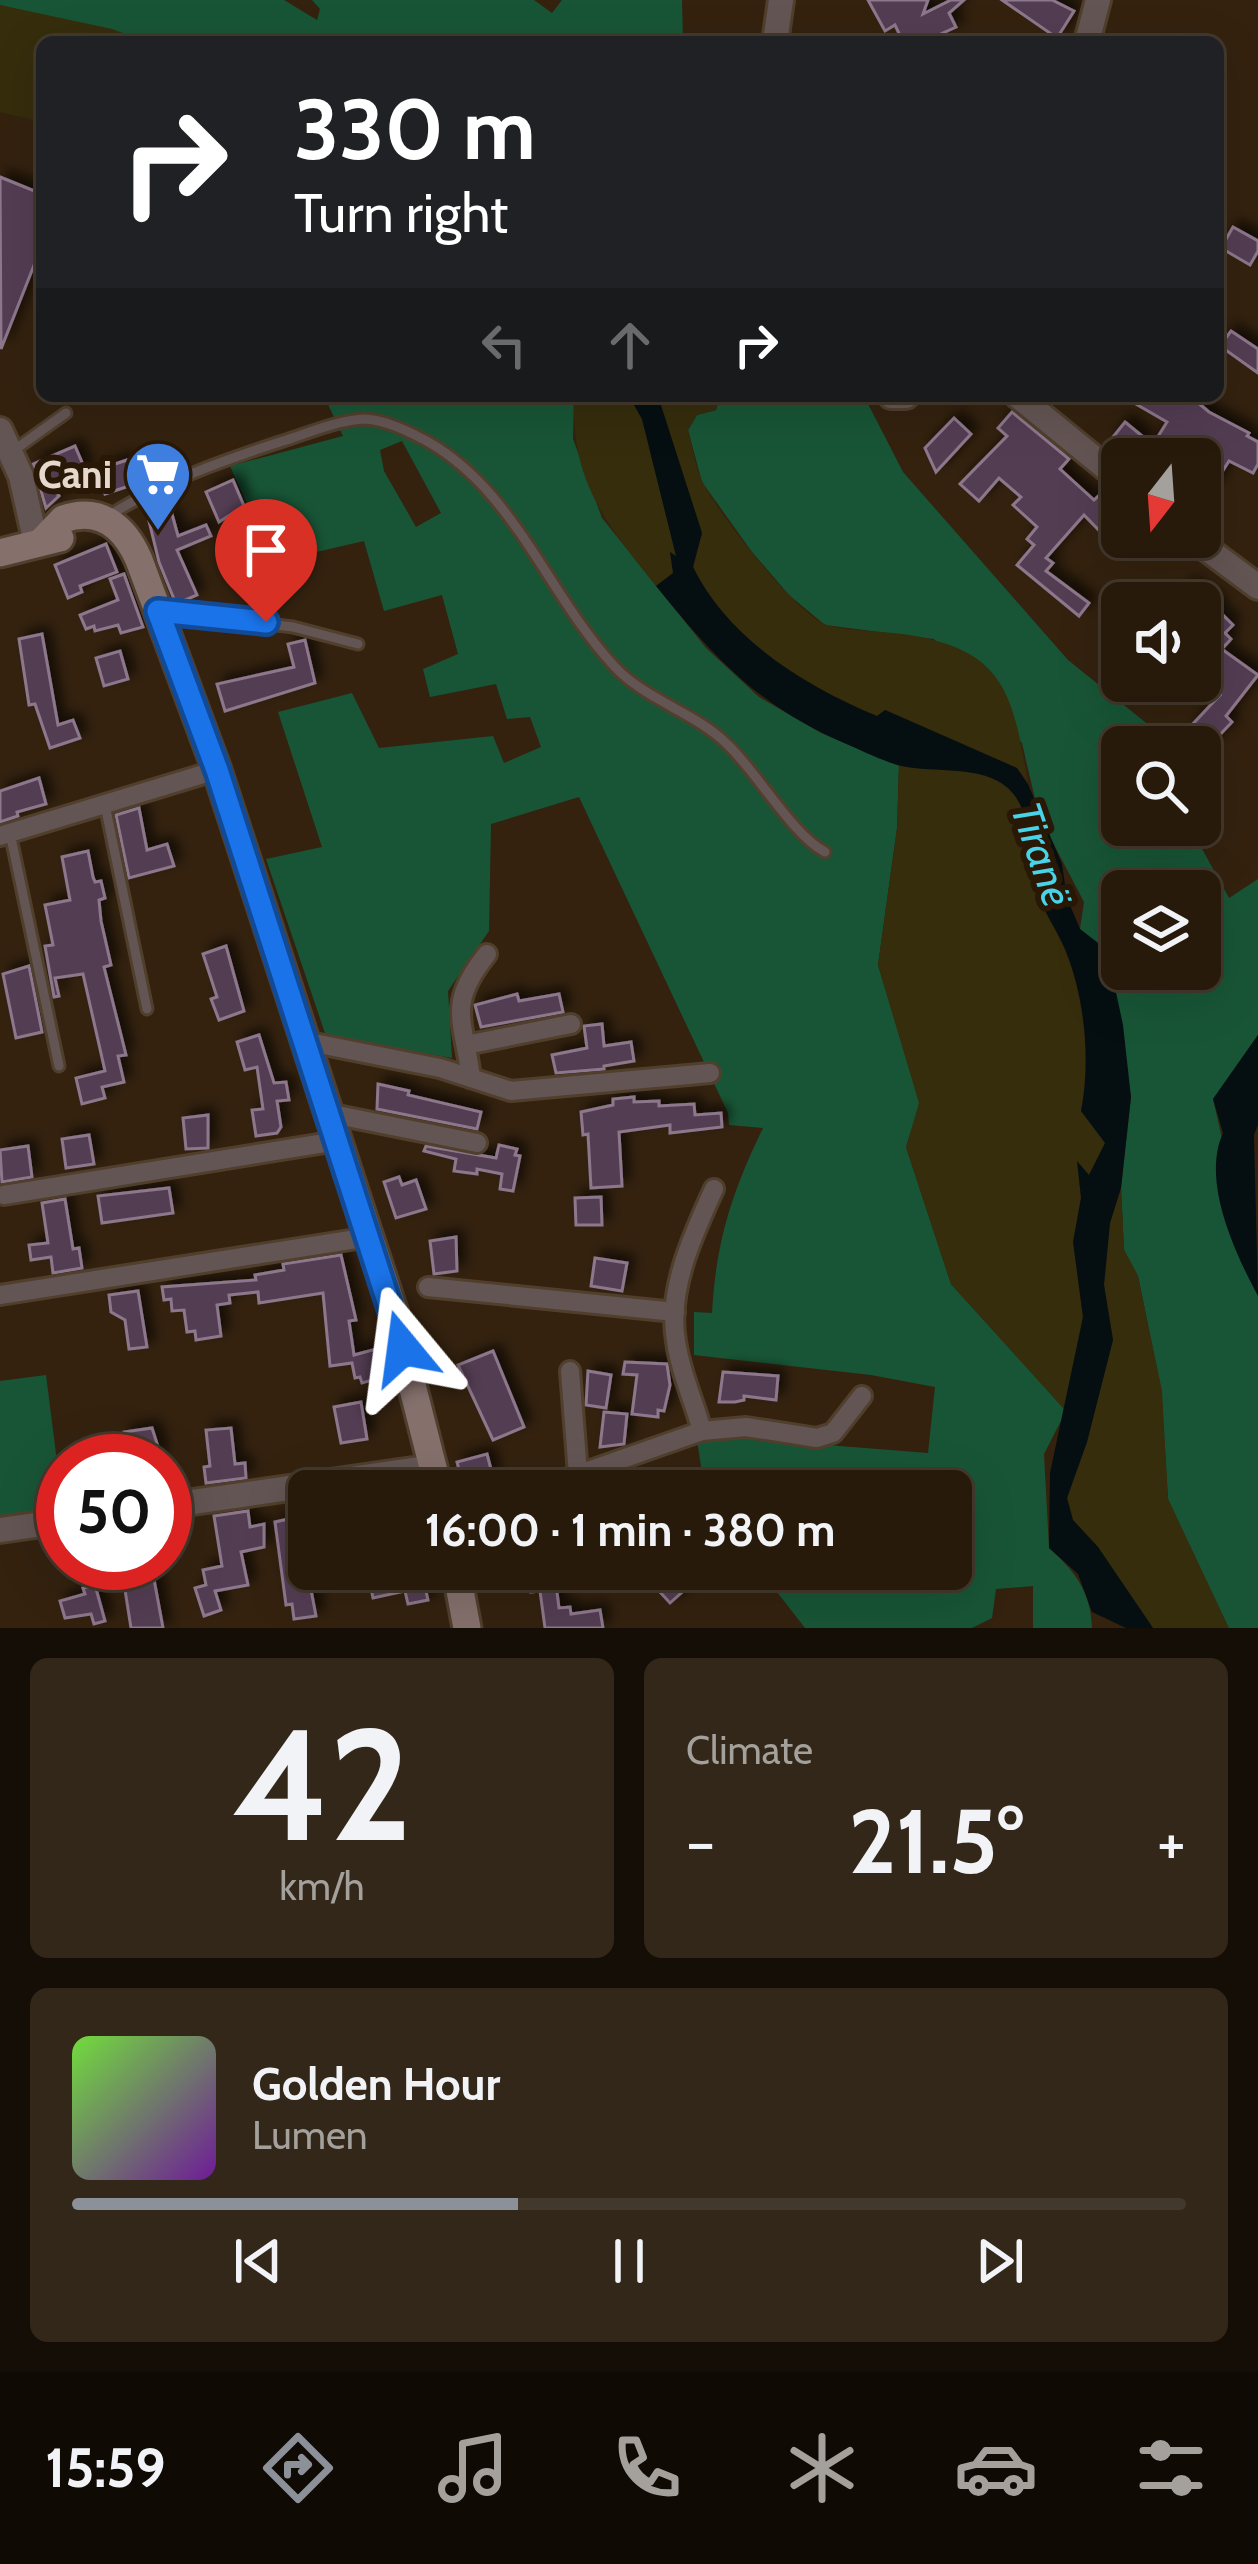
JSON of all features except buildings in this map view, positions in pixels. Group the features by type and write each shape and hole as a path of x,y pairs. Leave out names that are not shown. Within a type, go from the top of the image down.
{"main road":[{"path":"0,553 114,525 158,611 217,770 369,1237 434,1470"},
{"path":"460,1590 467,1628"}],"street":[{"path":"776,36 781,0"},
{"path":"1089,36 1098,0"},
{"path":"1025,402 1101,464"},
{"path":"6,440 39,542"},
{"path":"1219,558 1258,587"},
{"path":"5,834 217,770"},
{"path":"470,1078 459,1007 465,984 487,954"},
{"path":"466,1045 571,1024"},
{"path":"304,1041 440,1068 497,1089 710,1073"},
{"path":"327,1113 477,1143"},
{"path":"4,1195 337,1141"},
{"path":"702,1431 675,1341 675,1312 686,1260 714,1189"},
{"path":"0,1295 369,1237"},
{"path":"428,1287 675,1312"},
{"path":"570,1371 578,1470"},
{"path":"590,1470 702,1431 746,1427 818,1438 833,1433 862,1396"},
{"path":"192,1503 288,1494"},
{"path":"0,1530 36,1524"}],"lane":[{"path":"6,440 66,413"},
{"path":"114,525 191,476 268,446 364,419 392,424 463,463 498,502 616,669 642,691 724,740 760,779 804,841 825,852"},
{"path":"158,611 292,627 358,644"},
{"path":"105,806 147,1009"},
{"path":"5,834 59,1066"}],"green space":[{"path":"0,0 284,0 317,20 320,9 312,0 534,0 552,13 562,0 682,0 683,36 127,36 0,5"},
{"path":"327,402 574,402 573,439 602,518 706,648 759,697 821,733 899,766 897,828 878,965 920,1104 906,1147 951,1284 1066,1411 1044,1454 1049,1548 1080,1583 1092,1628 1033,1628 1033,1586 996,1589 992,1618 972,1628 805,1628 775,1590 972,1590 972,1470 702,1470 696,1434 788,1434 827,1445 928,1453 935,1387 694,1355 694,1312 712,1313 727,1218 763,1128 729,1125 728,1113 579,797 491,824 489,931 448,991 452,1058 326,1036 266,859 322,847 278,712 352,693 379,748 493,736 504,763 541,747 530,717 507,719 496,684 430,697 423,669 458,654 442,595 384,611 364,541 273,562 230,466 343,436","holes":["402,441 441,513 416,527 384,471 380,450"]},
{"path":"718,402 867,402 903,472 1068,660 1101,687 1101,702 1120,702 1150,726 1101,726 1101,846 1201,846 1214,870 1101,870 1101,945 1080,929 1084,902 1039,816 1022,743 934,639 825,625 789,595 702,482 688,430 697,415 716,410"},
{"path":"1258,879 1258,1035 1213,1099 1258,1296 1258,1628 1228,1628 1168,1499 1161,1389 1138,1276 1124,1250 1121,1188 1131,1097 1114,990 1221,990 1221,883 1229,898"},
{"path":"46,1375 53,1434 36,1434 36,1512 0,1517 0,1381"}],"sand":[{"path":"0,5 131,36 36,36 36,121 0,112"},
{"path":"574,402 632,402 642,419 677,559 673,573 656,586 595,499 578,453"},
{"path":"660,402 718,402 716,410 697,415 688,430 700,477 761,563 816,619 838,628 936,641 983,663 1008,700 1028,784 1017,768 886,710 877,716 771,657 726,616 693,567 702,533"},
{"path":"899,766 984,775 1016,797 1027,822 1036,890 1076,986 1085,1050 1081,1111 1106,1143 1088,1176 1078,1164 1081,1198 1073,1242 1083,1317 1066,1411 951,1284 906,1147 919,1103 878,965 897,828"},
{"path":"1121,1188 1124,1250 1138,1276 1162,1391 1168,1499 1229,1628 1153,1628 1098,1547 1073,1520 1067,1498 1113,1340 1104,1285 1110,1223"}],"water":[{"name":"Tiranë","path":"632,402 660,402 702,533 693,567 726,616 771,657 823,690 877,716 885,710 1017,768 1062,864 1067,898 1080,929 1101,945 1101,990 1116,990 1131,1097 1104,1285 1113,1340 1067,1498 1073,1520 1098,1547 1153,1628 1126,1628 1092,1612 1078,1574 1049,1548 1050,1473 1083,1317 1073,1242 1081,1198 1077,1161 1089,1175 1105,1143 1081,1111 1086,1050 1081,1008 1065,949 1033,879 1023,811 998,781 902,766 876,757 819,731 765,698 720,659 656,586 673,573 670,552 676,556 642,419"},
{"path":"1258,1035 1254,1135 1258,1296 1231,1238 1218,1194 1217,1152 1223,1133 1213,1099"}],"place":[{"name":"Cani","path":"158,533"}],"route":[{"path":"266,622 158,611 217,770 403,1348"}]}
